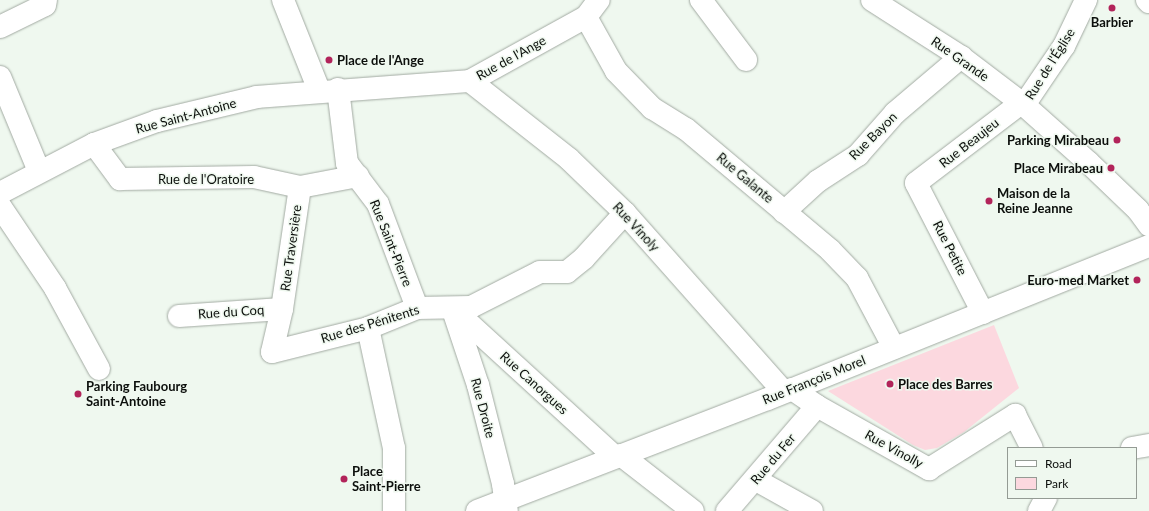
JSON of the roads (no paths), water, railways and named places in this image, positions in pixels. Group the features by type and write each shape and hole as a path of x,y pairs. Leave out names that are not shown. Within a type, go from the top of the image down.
{"street":[{"path":"0,27 44,5 46,0"},
{"name":"Rue Saint-Pierre","path":"283,0 328,90 347,163 378,204 417,308"},
{"name":"Rue de l'Ange","path":"328,90 470,81 586,17 599,0"},
{"path":"701,0 746,60"},
{"name":"Rue Grande","path":"872,0 961,57 1022,104 1044,122 1138,210 1149,225"},
{"name":"Rue de l'Église","path":"1022,104 1064,46 1086,0"},
{"name":"Rue Galante","path":"586,17 616,71 652,108 686,129 830,250 857,278 894,348"},
{"name":"Rue Bayon","path":"784,212 818,181 858,155 895,113 961,57"},
{"path":"0,76 39,171"},
{"name":"Rue Vinoly","path":"470,81 569,159 625,213 788,391"},
{"name":"Rue Saint-Antoine","path":"0,193 39,171 94,144 157,121 257,97 328,90"},
{"name":"Rue Beaujeu","path":"916,183 1022,104"},
{"name":"Rue de l'Oratoire","path":"94,144 120,179 254,177 300,187 358,176"},
{"name":"Rue Petite","path":"916,183 983,313"},
{"name":"Rue Traversière","path":"282,309 300,187"},
{"path":"0,206 55,288 99,369"},
{"name":"Rue des Pénitents","path":"282,309 272,352 368,328 417,308 471,307 540,272 567,272 584,258 625,213"},
{"name":"Rue François Morel","path":"477,511 506,505 618,456 788,391 1149,246"},
{"name":"Rue Canorgues","path":"452,308 618,456 693,511"},
{"name":"Rue Droite","path":"452,308 478,385 506,505"},
{"name":"Rue du Coq","path":"179,316 282,309"},
{"path":"368,328 394,448 394,511"},
{"name":"Rue Vinolly","path":"788,391 929,469 1015,415 1031,447"},
{"name":"Rue du Fer","path":"727,511 756,480 817,406"},
{"path":"1137,447 1149,445"},
{"path":"756,480 812,511"},
{"path":"1039,511 1045,499"}],"place":[{"name":"Barbier","path":"1112,8"},
{"name":"Place de l'Ange","path":"329,60"},
{"name":"Parking Mirabeau","path":"1117,140"},
{"name":"Place Mirabeau","path":"1111,168"},
{"name":"Maison de la Reine Jeanne","path":"989,201"},
{"name":"Euro-med Market","path":"1137,280"},
{"name":"Place des Barres","path":"890,384"},
{"name":"Parking Faubourg Saint-Antoine","path":"78,394"},
{"name":"Place Saint-Pierre","path":"344,479"}]}
